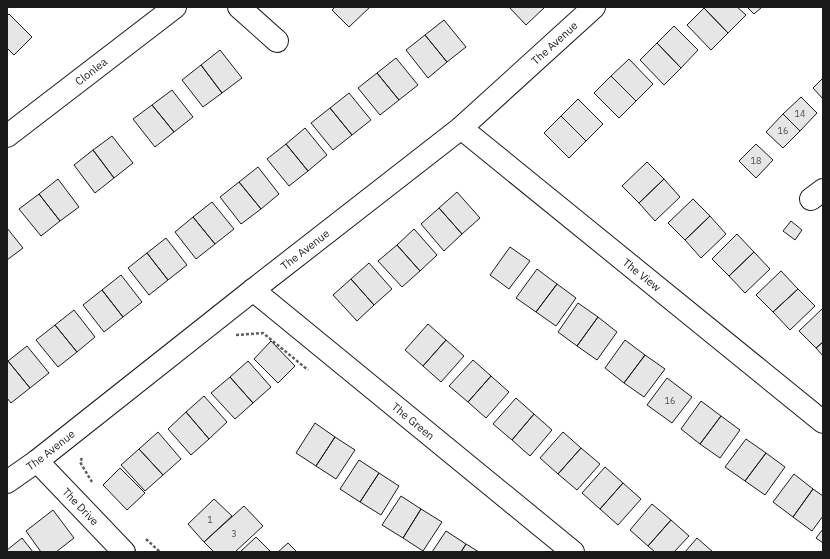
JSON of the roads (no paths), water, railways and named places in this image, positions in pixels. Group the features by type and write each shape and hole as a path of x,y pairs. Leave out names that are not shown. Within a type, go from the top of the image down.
{"street":[{"name":"Clonlea","path":"7,136 175,7"},
{"path":"239,7 277,41"},
{"name":"The Avenue","path":"7,482 37,461 461,128 594,7"},
{"name":"The View","path":"461,128 823,422"},
{"name":"The Green","path":"253,290 573,552"},
{"name":"The Drive","path":"37,461 124,552"}]}
